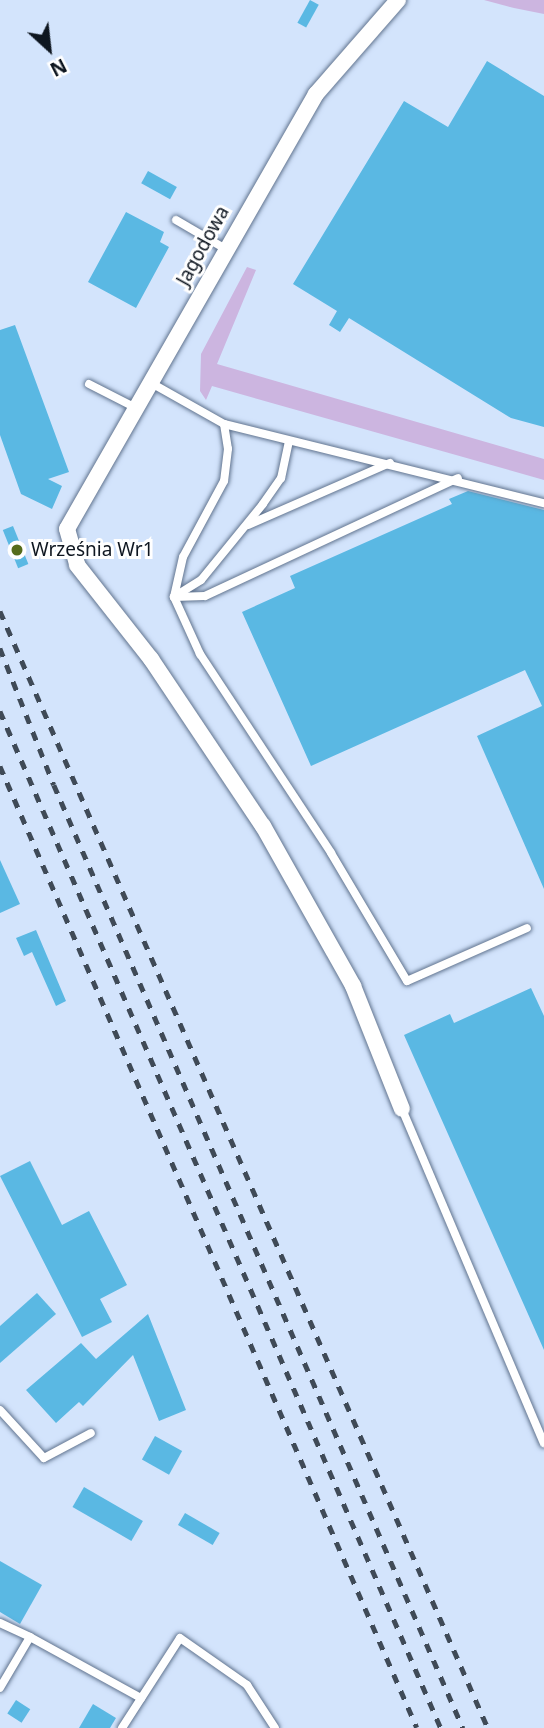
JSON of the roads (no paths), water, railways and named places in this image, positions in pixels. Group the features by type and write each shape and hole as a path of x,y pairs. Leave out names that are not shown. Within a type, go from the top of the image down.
{"street":[{"name":"Jagodowa","path":"398,0 316,94 224,248 153,384 67,529 77,565 151,659 263,826 353,986 401,1109"}],"lane":[{"path":"176,220 224,248"},
{"path":"89,384 138,409"},
{"path":"153,384 224,424 458,478 544,503"},
{"path":"224,424 228,449 224,481 183,557 174,597 200,654 331,853 407,981 527,928"},
{"path":"174,597 201,580 281,478 289,441"},
{"path":"244,527 390,463"},
{"path":"174,597 205,596 458,478"},
{"path":"401,1109 544,1443"},
{"path":"0,1410 44,1458 91,1433"},
{"path":"0,1623 141,1698"},
{"path":"0,1688 30,1637"},
{"path":"122,1728 180,1638 247,1685 275,1728"}],"railway":[{"path":"0,611 488,1728"},
{"path":"0,648 54,785 463,1728"},
{"path":"0,711 441,1728"},
{"path":"0,766 417,1728"}],"place":[{"name":"Września Wr1","path":"17,550"}]}
